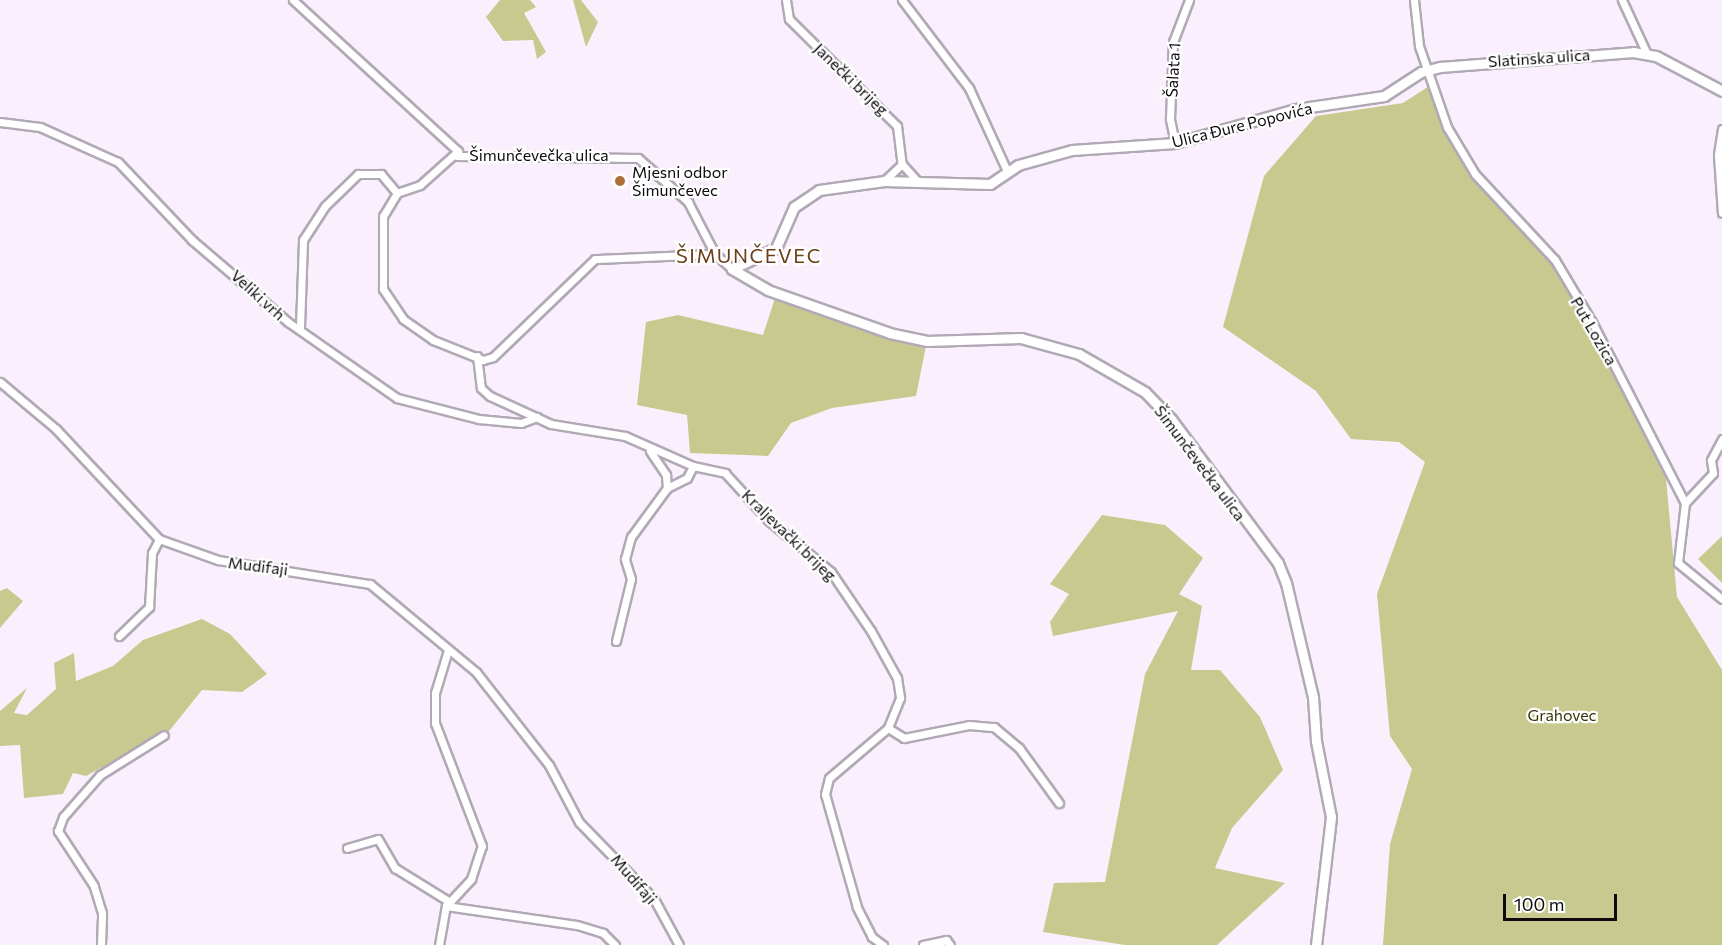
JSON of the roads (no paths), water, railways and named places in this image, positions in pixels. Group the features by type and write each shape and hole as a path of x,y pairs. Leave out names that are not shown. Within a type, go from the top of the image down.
{"street":[{"name":"Šimunčevečka ulica","path":"294,0 300,12 347,44 453,143 458,156"},
{"name":"Janečki brijeg","path":"786,0 789,19 897,126 903,164"},
{"path":"902,0 969,88 1007,171"},
{"name":"Šalata 1","path":"1175,143 1170,119 1173,42 1189,0"},
{"name":"Put Lozica","path":"1414,0 1419,46 1431,69 1447,127 1475,174 1555,260 1637,402 1673,487 1685,502"},
{"path":"1622,0 1647,54 1722,91"},
{"name":"Slatinska ulica","path":"1431,69 1647,54"},
{"name":"Ulica Đure Popovića","path":"732,269 776,248 805,196 884,181 978,186 1007,171 1072,150 1175,143 1296,108 1384,96 1431,69"},
{"name":"Veliki vrh","path":"0,122 40,127 118,162 200,248 344,364 404,401 479,419 521,423 537,417"},
{"path":"1722,129 1718,155 1722,213"},
{"name":"Šimunčevečka ulica","path":"397,193 420,185 458,156 638,158 688,202 715,254 732,269 768,290 890,333 927,341 1020,338 1079,354 1145,392 1171,419 1278,563 1286,583 1313,697 1316,741 1331,817 1316,945"},
{"path":"884,181 903,164 919,183"},
{"path":"300,327 303,240 325,206 358,174 381,174 397,193 383,216 380,273 390,304 433,340 477,356 493,357 513,341 595,259 715,254"},
{"name":"Kraljevački brijeg","path":"477,356 481,388 537,417 625,436 648,449 693,466 725,473 769,521 831,572 897,678 900,698 888,728"},
{"path":"0,382 56,429 159,539 152,553 148,607 119,636"},
{"path":"1722,439 1711,460 1713,473 1685,502 1678,563 1722,599"},
{"name":"Kraljevački brijeg","path":"648,449 666,474 667,488"},
{"path":"616,640 631,579 626,559 631,537 667,488 687,478 693,466"},
{"name":"Mudifaji","path":"159,539 218,561 370,584 448,650 512,716 549,765 579,822 654,899 679,945"},
{"path":"439,945 448,904 471,879 482,846 435,723 435,693 448,650"},
{"path":"883,945 872,938 857,907 825,794 828,778 888,728 904,738 969,725 994,727 1019,748 1059,803"},
{"path":"100,945 102,913 94,886 58,831 63,817 100,775 164,735"},
{"path":"346,848 378,839 395,868 448,904 577,925 603,933 615,945"},
{"path":"923,945 946,940 950,945"}],"place":[{"name":"Mjesni odbor Šimunčevec","path":"620,181"}],"district":[{"name":"ŠIMUNČEVEC","path":"749,255"}],"park label":[{"name":"Grahovec","path":"1562,715"}]}
